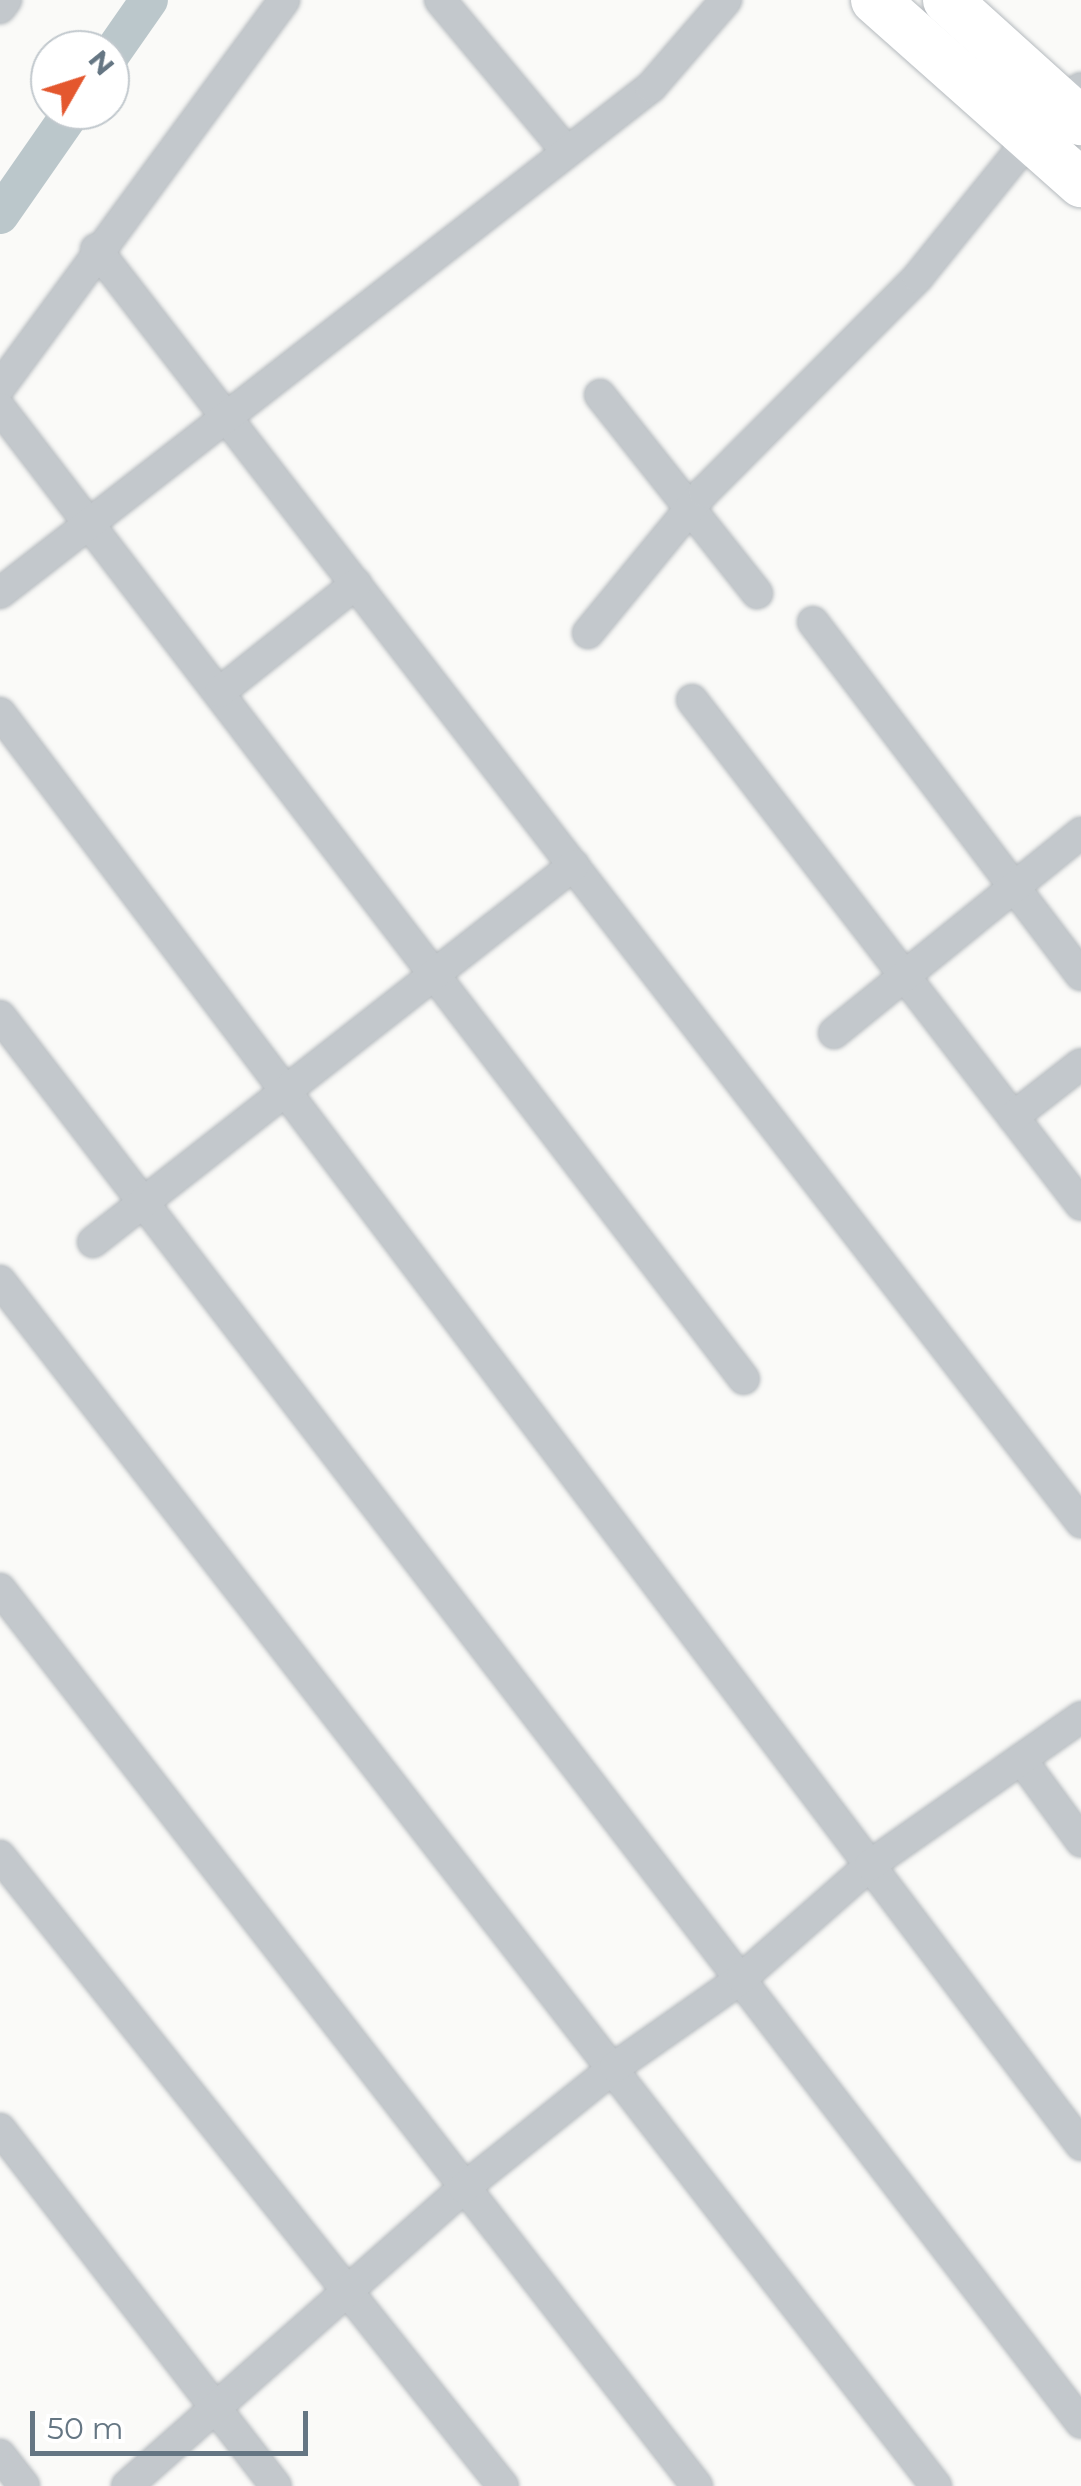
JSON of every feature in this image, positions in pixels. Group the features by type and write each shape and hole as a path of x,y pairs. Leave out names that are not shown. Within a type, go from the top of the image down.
{"main road":[{"path":"875,0 1081,182"},
{"path":"947,0 1074,104"}],"street":[{"path":"0,8 6,0"},
{"path":"0,388 96,249 284,0"},
{"path":"440,0 558,141"},
{"path":"0,594 651,87 726,0"},
{"path":"588,634 689,510 918,277 1030,138 1074,104"},
{"path":"96,249 1081,1522"},
{"path":"600,395 757,593"},
{"path":"0,408 744,1379"},
{"path":"220,692 356,584"},
{"path":"812,622 1081,975"},
{"path":"692,700 1081,1205"},
{"path":"0,713 1081,2145"},
{"path":"834,1033 1081,832"},
{"path":"93,1242 574,865"},
{"path":"0,1016 1081,2423"},
{"path":"1013,1117 1081,1064"},
{"path":"0,1282 615,2067 936,2486"},
{"path":"0,1588 696,2486"},
{"path":"138,2482 464,2188 615,2067 742,1978 870,1866 1081,1716"},
{"path":"1021,1759 1081,1841"},
{"path":"0,1856 503,2486"},
{"path":"0,2129 276,2486"},
{"path":"0,2455 24,2486"}],"waterway":[{"path":"128,30 149,0"},
{"path":"0,215 59,130"}]}
